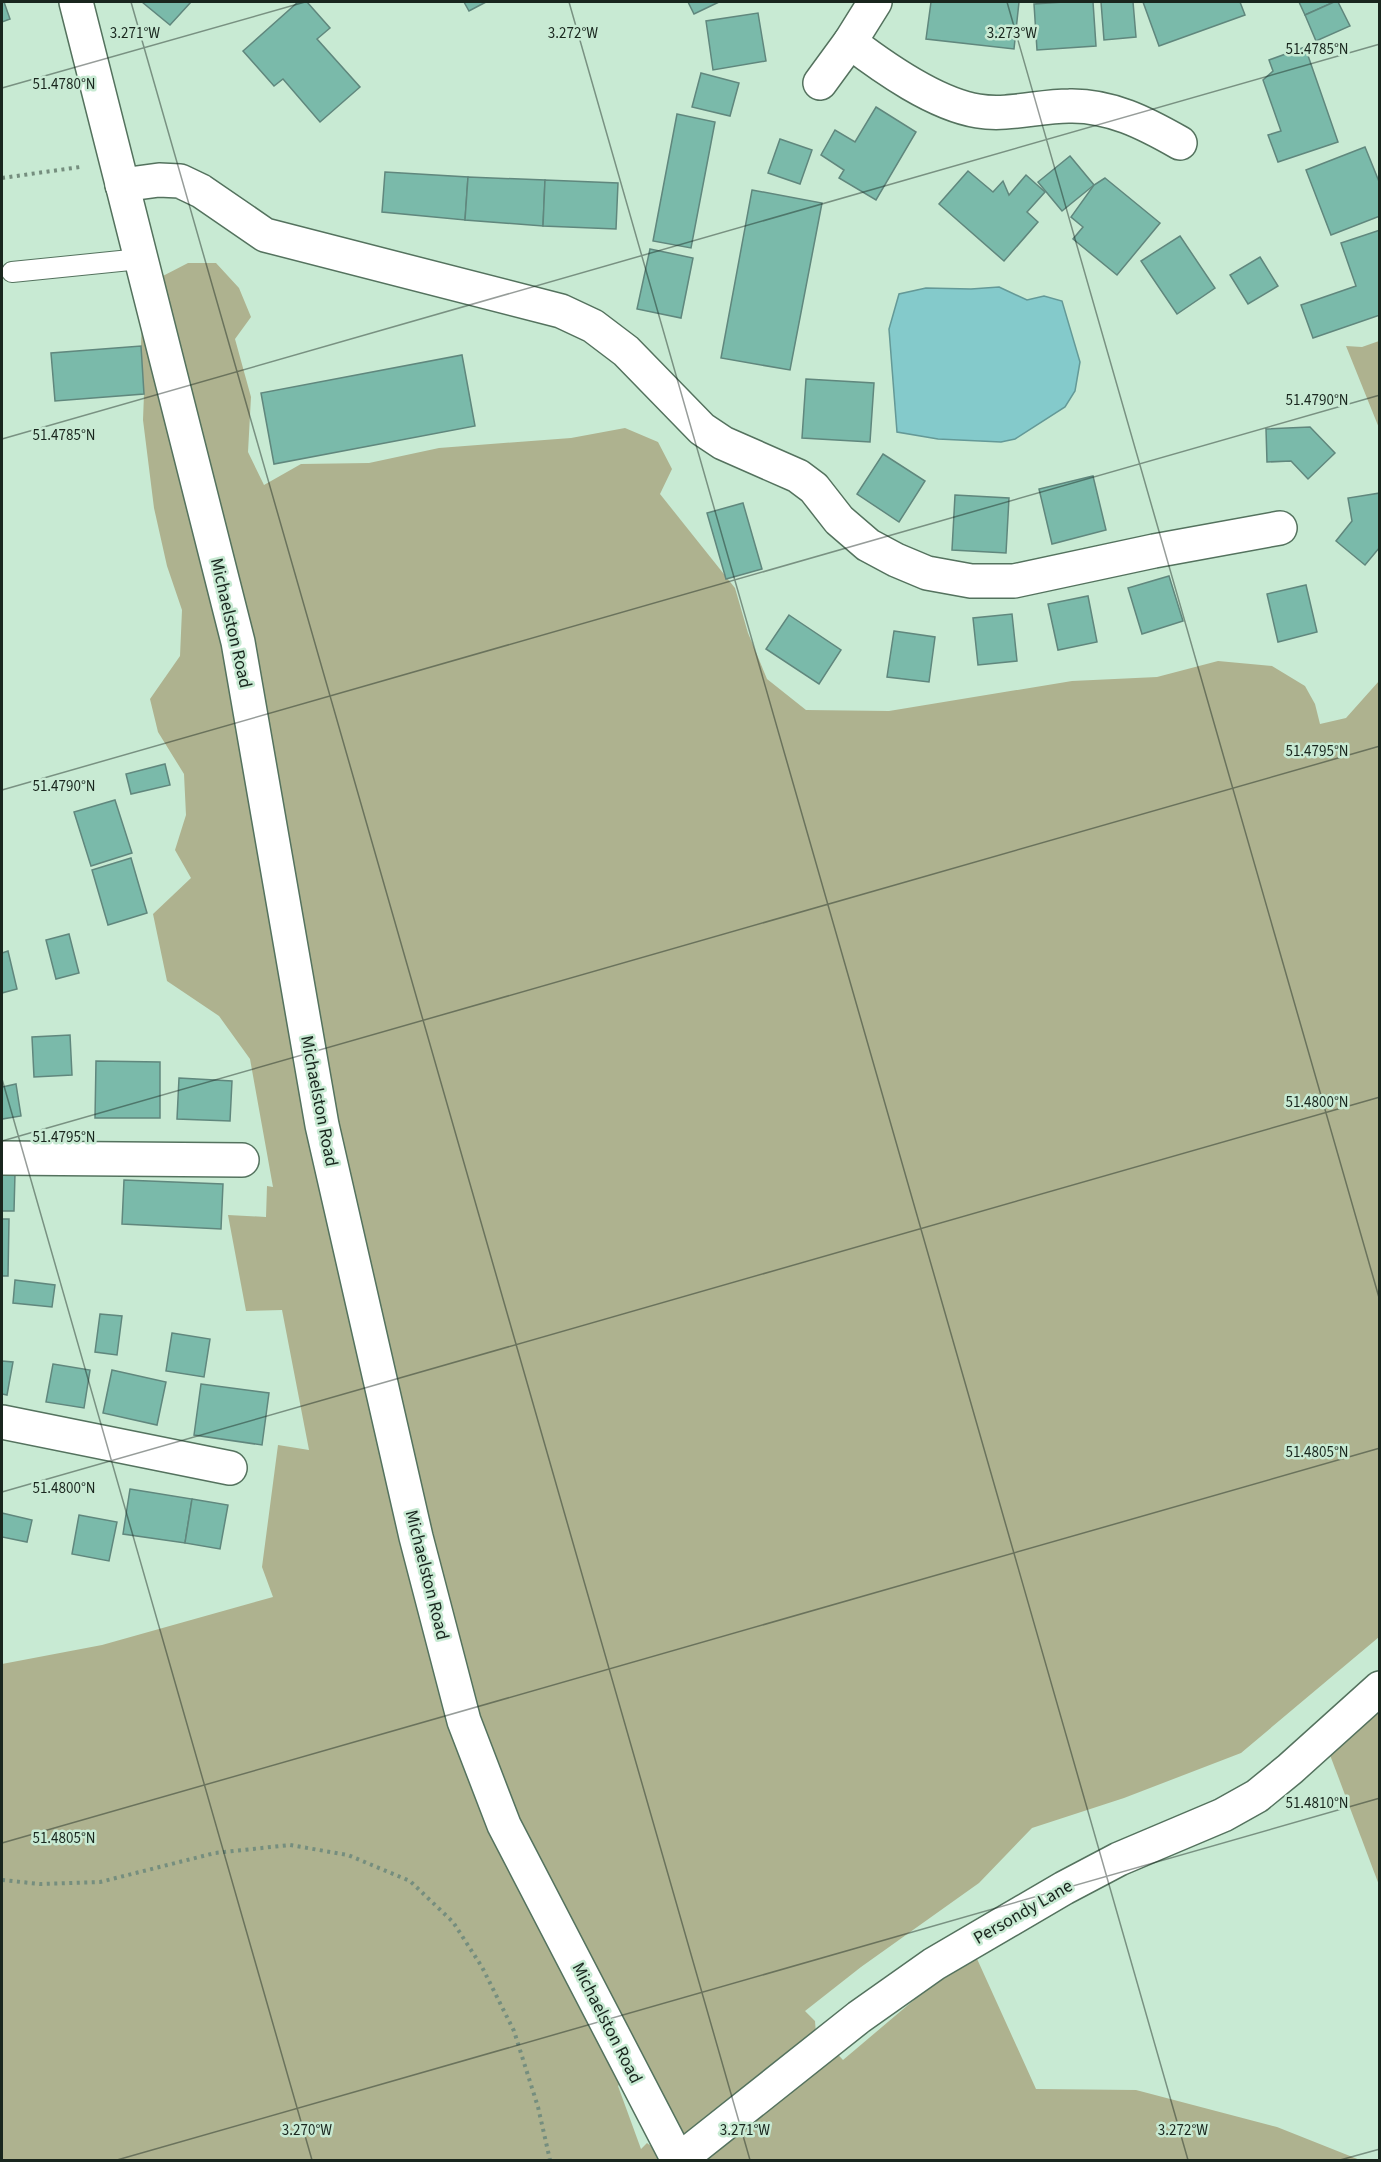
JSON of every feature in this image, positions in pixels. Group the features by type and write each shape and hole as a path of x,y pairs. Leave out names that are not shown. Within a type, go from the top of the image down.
{"street":[{"name":"Michaelston Road","path":"76,2 238,642 322,1125 416,1537 464,1721 504,1825 679,2160"},
{"path":"820,83 875,2"},
{"path":"850,42 917,86 958,105 978,111 1014,112 1070,106 1119,112 1180,143"},
{"path":"119,174 180,181 201,190 265,235 561,311 593,326 626,351 702,429 723,443 798,476 814,488 839,520 868,544 896,560 927,573 971,581 1014,581 1154,551 1280,528"},
{"path":"2,1158 242,1160"},
{"path":"2,1422 230,1468"},
{"name":"Persondy Lane","path":"679,2160 859,2017 934,1964 1064,1888 1119,1859 1223,1815 1257,1796 1380,1688"}],"lane":[{"path":"12,272 140,259"}],"path":[{"path":"2,178 119,174"},
{"path":"2,1880 40,1884 100,1882 215,1853 290,1845 348,1855 410,1881 453,1922 482,1967 514,2031 538,2106 550,2160"}],"green space":[{"path":"188,263 216,263 239,288 251,317 235,339 251,397 248,452 264,485 301,464 369,463 439,448 571,438 625,428 658,442 672,469 660,494 735,588 748,633 767,679 806,710 889,711 1072,681 1157,677 1218,661 1272,666 1305,686 1315,704 1320,724 1346,718 1379,681 1379,1637 1241,1753 1124,1798 1032,1828 979,1883 861,1967 805,2011 815,2021 816,2034 843,2060 973,1950 1036,2089 1136,2090 1277,2127 1360,2160 707,2160 680,2132 642,2062 618,2086 641,2149 647,2143 660,2153 664,2160 2,2160 2,1664 102,1645 273,1597 262,1567 278,1445 309,1450 282,1310 246,1311 228,1215 266,1217 267,1186 273,1187 250,1059 219,1016 167,981 153,914 191,878 175,850 186,815 184,774 158,732 150,699 180,656 182,610 167,566 154,508 143,420 142,314 159,278"},
{"path":"1380,341 1379,428 1346,346 1362,347"},
{"path":"1379,1712 1379,1885 1327,1747"}],"water":[{"path":"999,287 1027,300 1044,296 1062,301 1080,362 1075,391 1065,407 1015,439 1001,442 938,439 897,432 889,329 899,294 926,288"}],"building":[{"path":"2,2 4,2 10,19 2,22"},
{"path":"142,2 191,2 170,25"},
{"path":"298,2 307,2 330,28 317,39 360,87 320,122 283,79 274,86 243,51"},
{"path":"464,2 486,2 469,11"},
{"path":"688,2 719,2 694,14"},
{"path":"931,2 1019,2 1014,49 926,39"},
{"path":"1093,2 1096,46 1037,50 1034,4"},
{"path":"1101,2 1133,2 1136,37 1104,40"},
{"path":"1143,2 1240,2 1245,15 1159,46"},
{"path":"1299,2 1334,2 1305,15"},
{"path":"1338,2 1350,26 1316,41 1305,15"},
{"path":"758,13 766,61 713,70 706,21"},
{"path":"1305,47 1338,142 1278,162 1268,135 1281,131 1263,80 1273,71 1269,60"},
{"path":"701,73 739,83 730,116 692,107"},
{"path":"876,107 916,132 876,200 839,178 844,170 821,155 835,130 855,142"},
{"path":"677,114 715,122 691,248 653,241"},
{"path":"780,139 812,150 800,184 768,173"},
{"path":"1365,147 1380,184 1380,216 1331,235 1306,170"},
{"path":"1070,156 1094,185 1062,211 1038,182"},
{"path":"968,171 993,192 1003,181 1009,195 1026,175 1045,192 1027,212 1038,222 1004,261 939,204"},
{"path":"385,172 468,177 465,220 382,212"},
{"path":"468,177 545,180 543,226 465,220"},
{"path":"1105,178 1160,223 1117,275 1073,239 1083,227 1071,217 1094,185"},
{"path":"545,180 618,183 616,229 543,226"},
{"path":"752,190 822,203 790,370 721,358"},
{"path":"1380,230 1380,315 1313,338 1301,305 1356,286 1341,243"},
{"path":"1180,236 1215,288 1177,314 1141,261"},
{"path":"650,249 693,258 681,318 637,309"},
{"path":"1260,257 1278,286 1248,304 1230,275"},
{"path":"141,346 144,394 55,401 51,353"},
{"path":"462,355 475,426 274,464 261,393"},
{"path":"806,379 874,383 870,442 802,438"},
{"path":"1310,427 1335,453 1308,479 1291,461 1267,462 1266,429"},
{"path":"883,454 925,481 899,522 857,494"},
{"path":"1093,476 1106,530 1052,544 1039,489"},
{"path":"1380,493 1380,547 1365,565 1336,541 1352,521 1348,498"},
{"path":"955,495 1009,498 1006,553 952,550"},
{"path":"743,503 762,569 726,579 707,513"},
{"path":"1169,576 1183,621 1142,634 1128,588"},
{"path":"1306,585 1317,632 1278,642 1267,594"},
{"path":"1088,596 1097,642 1058,650 1048,604"},
{"path":"1012,614 1017,661 978,665 973,618"},
{"path":"789,615 841,650 819,684 766,649"},
{"path":"894,631 935,637 929,682 887,677"},
{"path":"165,764 170,785 131,794 126,774"},
{"path":"115,800 132,853 91,866 74,812"},
{"path":"131,858 147,913 108,925 92,870"},
{"path":"69,934 79,973 56,979 46,940"},
{"path":"8,951 17,989 2,993 2,953"},
{"path":"70,1035 72,1075 34,1077 32,1037"},
{"path":"96,1061 160,1062 160,1118 95,1118"},
{"path":"179,1078 232,1081 230,1121 177,1119"},
{"path":"16,1084 21,1116 2,1119 2,1087"},
{"path":"2,1173 15,1173 14,1211 2,1211"},
{"path":"124,1180 223,1184 221,1229 122,1224"},
{"path":"2,1219 9,1219 8,1276 2,1276"},
{"path":"15,1280 55,1285 52,1307 13,1303"},
{"path":"100,1314 122,1316 117,1355 95,1352"},
{"path":"172,1333 210,1339 204,1377 166,1371"},
{"path":"2,1361 13,1362 7,1395 2,1394"},
{"path":"53,1364 90,1370 84,1408 46,1402"},
{"path":"112,1370 166,1382 157,1425 103,1413"},
{"path":"201,1384 269,1393 262,1445 194,1435"},
{"path":"130,1489 192,1499 185,1543 123,1534"},
{"path":"192,1499 228,1505 220,1549 185,1543"},
{"path":"2,1513 32,1520 27,1542 2,1537"},
{"path":"79,1515 117,1522 109,1561 72,1554"}]}
